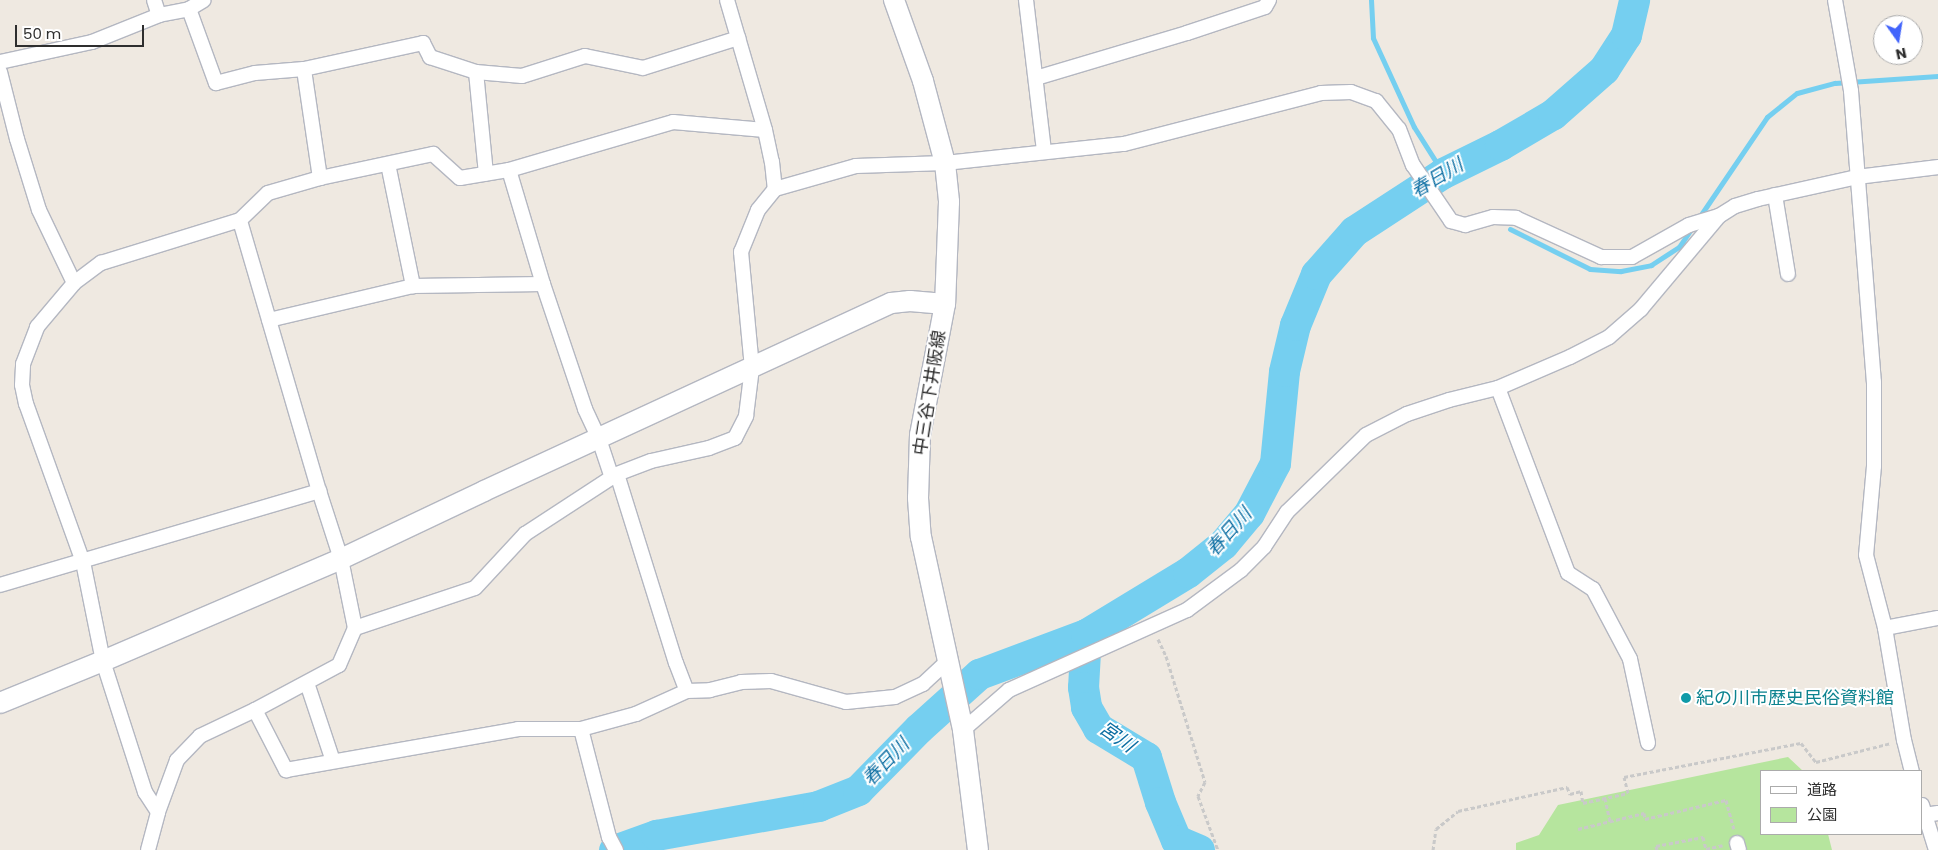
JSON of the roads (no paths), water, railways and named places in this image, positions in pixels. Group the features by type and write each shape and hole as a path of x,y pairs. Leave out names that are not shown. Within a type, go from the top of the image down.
{"street":[{"path":"154,0 159,15"},
{"path":"0,62 92,42 159,15 189,9 204,0"},
{"path":"727,0 765,130 772,162 775,189"},
{"name":"中三谷下井阪線","path":"894,0 923,81 945,163 949,202 945,304 920,435 918,498 922,537 961,724 978,850"},
{"path":"1026,0 1044,152"},
{"path":"1036,78 1187,33 1265,7 1269,0"},
{"path":"1834,0 1851,91 1874,382 1874,466 1866,555 1885,628 1904,740 1912,770"},
{"path":"189,9 216,83 255,73 304,69 423,43 430,57 476,72 522,76 585,56 643,68 738,38"},
{"path":"304,69 320,178"},
{"path":"0,72 17,138 39,210 74,283"},
{"path":"476,72 486,174"},
{"path":"355,628 475,588 525,534 615,476 651,461 710,448 735,438 746,416 751,391 752,368 741,252 758,210 775,189 856,166 945,163 1124,144 1321,93 1350,92 1376,102 1399,130 1413,165 1450,220 1465,225 1493,217 1516,218 1601,257 1632,256 1689,225 1719,216 1735,206 1775,195 1857,177 1938,167"},
{"path":"158,812 145,792 103,661 83,562 26,404 22,385 24,364 37,327 74,283 101,263 240,220 268,193 320,178 432,154 460,178 486,174 509,170 672,122 765,130"},
{"path":"388,164 413,286"},
{"path":"509,170 543,284 585,409 615,476 676,663 687,691"},
{"path":"1775,195 1788,274"},
{"path":"961,724 1009,690 1074,659 1187,610 1241,570 1264,547 1287,512 1366,435 1407,414 1449,400 1498,388 1570,357 1609,337 1641,309 1719,216"},
{"path":"148,850 158,812 177,760 200,736 255,710 339,665 355,628 341,559 319,491 240,220"},
{"path":"269,320 413,286 543,284"},
{"path":"0,702 103,661 341,559 484,490 599,439 891,303 910,301 945,304"},
{"path":"1498,388 1568,573 1593,589 1630,659 1648,743"},
{"path":"0,585 319,491"},
{"path":"1885,628 1938,618"},
{"path":"255,710 286,770 518,729 581,729 636,714 687,691 710,690 741,682 770,681 846,702 895,697 923,684 948,663"},
{"path":"307,683 332,761"},
{"path":"581,729 609,837 616,850"},
{"path":"1928,811 1936,850"}],"waterway":[{"path":"1371,0 1373,38 1414,127 1443,173"},
{"name":"春日川","path":"614,850 656,835 818,806 858,790 919,728 979,674 1086,634 1188,572 1223,544 1249,513 1275,463 1284,371 1295,325 1316,274 1354,231 1443,173 1500,145 1553,114 1604,69 1626,35 1634,0"},
{"path":"1698,219 1767,117 1797,93 1835,83 1938,76"},
{"path":"1510,229 1590,269 1621,271 1651,265 1679,247 1692,228"},
{"name":"宮川","path":"1086,634 1083,687 1086,707 1098,728 1146,757 1160,802 1176,840 1199,850"}],"place":[{"name":"紀の川市歴史民俗資料館","path":"1686,698"}]}
